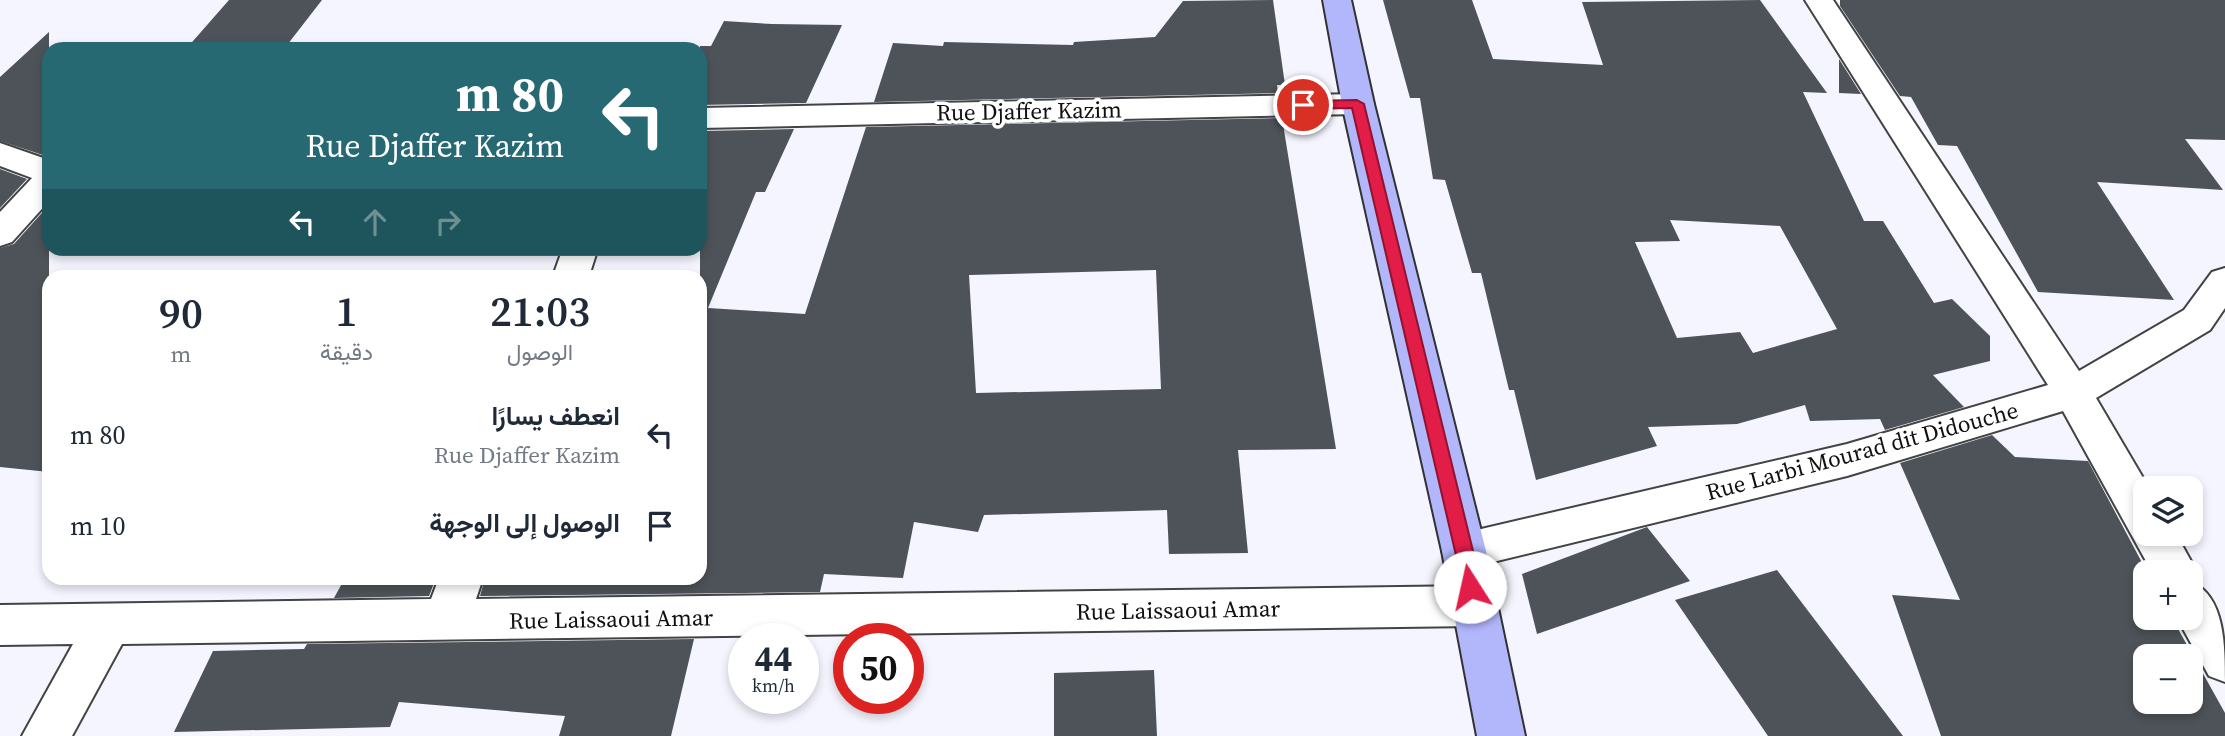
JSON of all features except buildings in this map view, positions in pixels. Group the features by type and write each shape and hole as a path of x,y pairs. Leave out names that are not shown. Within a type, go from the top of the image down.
{"main road":[{"path":"1337,0 1357,104 1464,551 1501,736"}],"street":[{"path":"1819,0 2073,393 2133,498"},
{"name":"Rue Djaffer Kazim","path":"707,118 1357,104"},
{"path":"0,154 42,169"},
{"path":"0,234 42,188"},
{"name":"Rue Larbi Mourad dit Didouche","path":"1464,551 1847,460 2073,393 2197,320 2225,281"},
{"path":"445,621 458,585"},
{"name":"Rue Laissaoui Amar","path":"0,625 1474,606"},
{"path":"46,736 110,622"},
{"path":"2203,622 2225,661"}],"route":[{"path":"1303,105 1357,104 1464,551 1470,587"}]}
